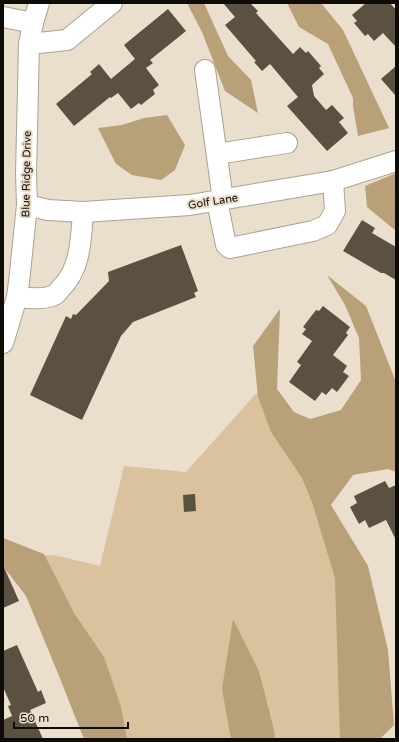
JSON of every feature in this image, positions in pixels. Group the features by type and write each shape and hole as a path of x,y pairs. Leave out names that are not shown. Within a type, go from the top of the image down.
{"street":[{"name":"Blue Ridge Drive","path":"3,343 27,206 26,174 29,44 39,3"},
{"path":"29,44 67,40 112,3"},
{"path":"3,16 33,23"},
{"path":"205,70 217,154 220,200 226,245 230,248 313,231 327,225 336,212 333,181"},
{"path":"217,154 287,143"},
{"name":"Golf Lane","path":"27,206 48,210 83,212 190,205 333,181 396,161"},
{"path":"13,288 37,298 54,295 67,283 73,272 79,253 83,212"}],"shaded area":[{"path":"187,3 204,3 228,56 251,80 258,113 225,91 202,32"},
{"path":"287,3 321,3 343,30 389,128 358,136 353,98 328,44 299,27"},
{"path":"167,115 185,145 175,170 161,180 132,175 116,164 98,128 122,125 144,118"},
{"path":"396,173 396,231 367,207 365,186"},
{"path":"327,275 366,306 396,382 396,472 388,469 353,475 331,505 368,566 388,650 394,725 380,739 340,739 335,578 312,502 302,478 271,432 258,397 253,346 280,309 277,389 294,412 310,419 341,410 361,380 359,338 345,305"},
{"path":"263,386 355,583 358,739 94,739 23,557 54,555 100,566 124,466 186,472"},
{"path":"3,538 44,554 74,613 104,657 121,707 127,739 84,739 26,596 3,566"},
{"path":"233,619 259,671 275,739 231,739 222,689"}],"building":[{"path":"223,3 250,3 258,11 256,13 293,54 300,47 306,53 308,51 321,66 319,68 324,74 312,85 314,96 326,110 332,105 344,118 339,122 348,133 327,151 287,106 298,97 270,64 262,71 254,62 256,61 225,25 235,17"},
{"path":"366,3 390,3 396,10 396,47 383,33 374,41 368,34 365,36 354,23 357,21 352,15"},
{"path":"168,9 186,31 150,60 153,63 146,68 159,85 153,90 155,94 141,105 139,103 131,109 118,93 111,98 110,97 74,126 56,104 92,74 90,72 99,64 111,79 135,59 124,45"},
{"path":"396,66 396,96 381,79"},
{"path":"362,220 375,228 372,233 396,247 396,280 343,251"},
{"path":"181,245 198,291 194,293 196,297 133,322 121,336 82,420 30,395 66,316 71,319 73,314 76,315 109,281 108,272"},
{"path":"323,306 350,327 346,333 348,335 333,355 347,366 343,372 349,376 337,392 332,388 326,395 322,392 315,401 289,382 301,365 297,362 312,341 302,334 306,329 303,327 316,310 319,311"},
{"path":"385,481 389,488 396,485 396,540 386,520 369,528 365,520 359,524 350,507 357,503 354,496"},
{"path":"195,494 196,511 184,512 183,495"},
{"path":"3,565 19,601 3,608"},
{"path":"17,645 38,692 41,690 46,703 30,710 43,739 3,739 3,720 12,716 8,706 11,705 3,687 3,651"}]}
